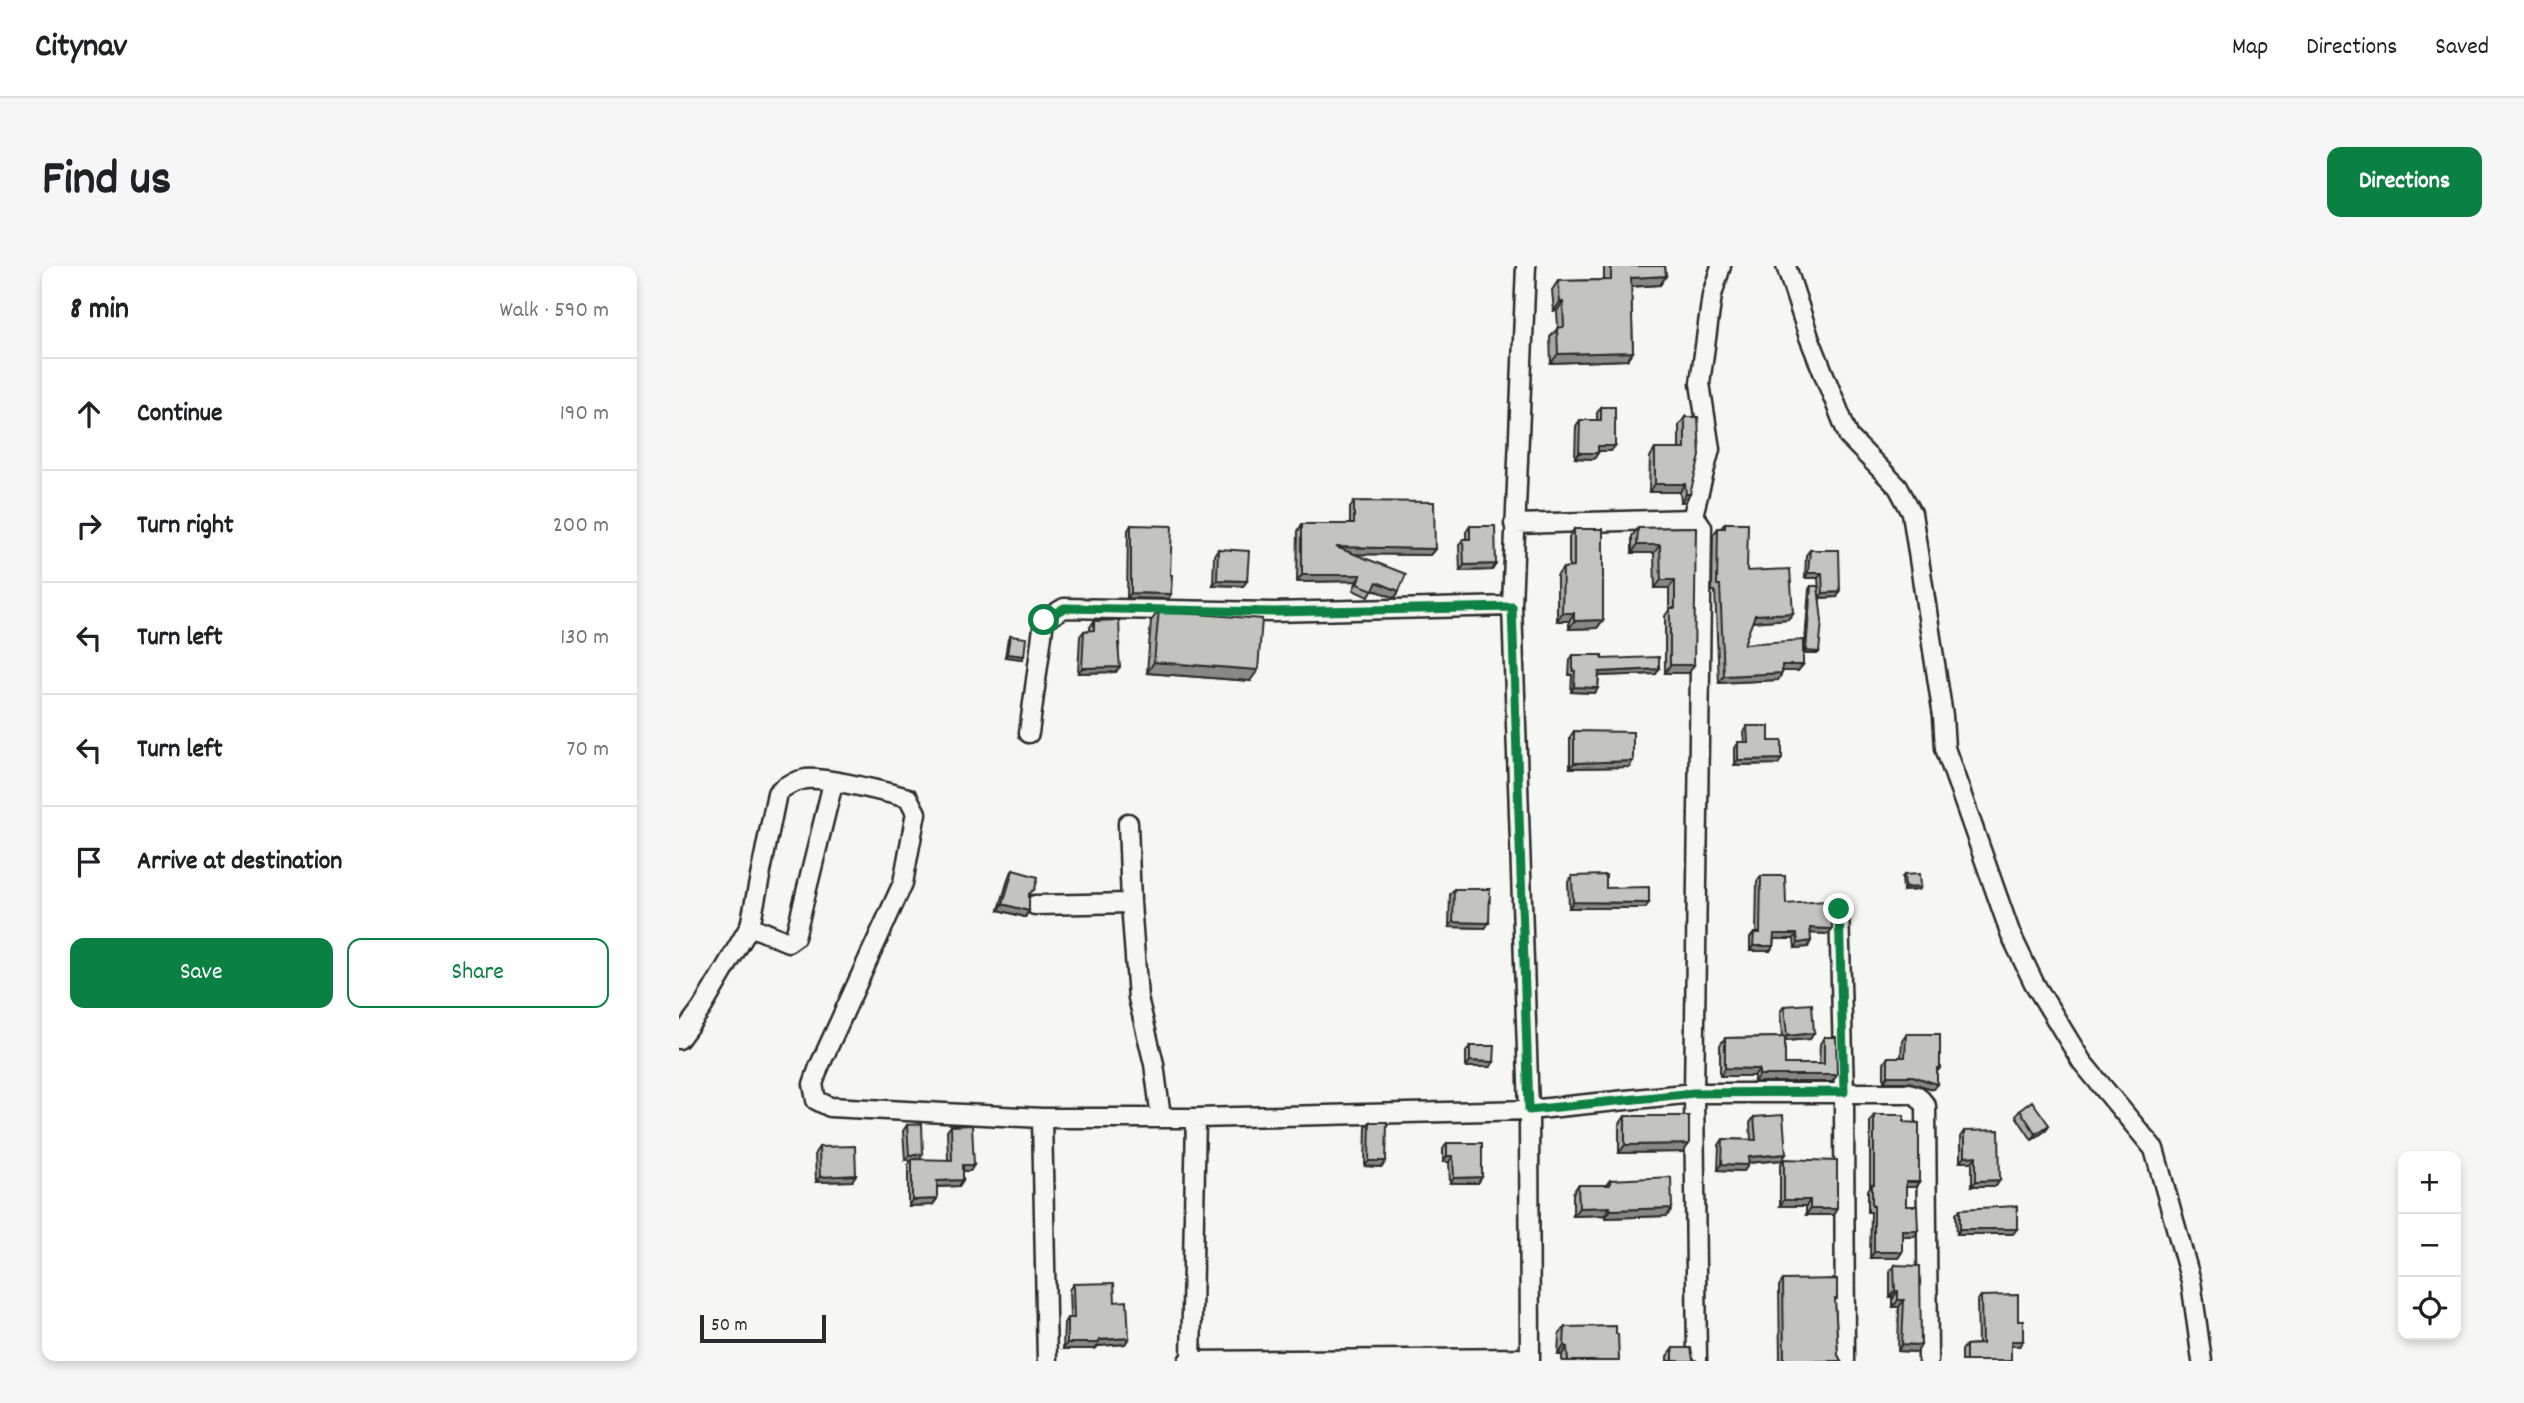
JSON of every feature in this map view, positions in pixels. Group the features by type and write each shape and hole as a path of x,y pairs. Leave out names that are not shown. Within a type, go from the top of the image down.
{"street":[{"path":"1196,1118 1189,1361 1530,1359 1529,1110 1512,607 1526,266"},
{"path":"1692,519 1710,449 1700,383 1712,295 1721,266"},
{"path":"1786,266 1809,337 1849,437 1898,487 1912,513 1943,716 1945,748 2011,935 2034,983 2082,1062 2154,1149 2192,1281 2201,1361"},
{"path":"1514,524 1692,519 1702,527 1694,1093 1697,1361"},
{"path":"1028,733 1044,620 1064,608 1274,612 1512,607"},
{"path":"679,1039 702,1008 750,926 777,793 786,785 807,779 908,798 916,813 903,883 819,1068 813,1084 815,1100 831,1107 1042,1118 1196,1118 1529,1110 1694,1093 1909,1093 1918,1096 1926,1106 1928,1361"},
{"path":"750,926 788,942 795,937 833,783"},
{"path":"1128,822 1139,998 1154,1064 1161,1118"},
{"path":"1035,905 1131,903"},
{"path":"1839,909 1844,1092 1845,1361"},
{"path":"1042,1118 1047,1361"}],"building":[{"path":"1611,266 1665,266 1666,276 1631,278 1633,352 1558,354 1557,328 1564,327 1563,302 1560,302 1558,281 1611,280"},
{"path":"1601,407 1615,407 1615,446 1598,446 1598,453 1579,453 1580,420 1601,420"},
{"path":"1685,417 1698,417 1700,456 1690,494 1686,494 1685,484 1655,484 1655,449 1685,449"},
{"path":"1354,501 1434,502 1435,549 1336,547 1406,574 1399,591 1377,582 1373,590 1357,584 1361,575 1302,575 1302,524 1354,524"},
{"path":"1725,523 1748,523 1747,571 1790,569 1793,613 1755,615 1744,644 1803,640 1803,665 1782,665 1782,673 1724,676 1720,585 1717,585 1718,528 1725,528"},
{"path":"1131,525 1172,526 1171,594 1131,593"},
{"path":"1470,526 1495,526 1496,564 1464,565 1463,539 1470,539"},
{"path":"1696,527 1694,665 1670,665 1670,608 1675,608 1675,580 1661,580 1660,545 1637,545 1638,528"},
{"path":"1574,529 1603,529 1603,620 1574,621 1574,613 1562,613 1563,568 1574,567"},
{"path":"1218,549 1249,551 1247,581 1217,580"},
{"path":"1810,550 1839,550 1840,592 1823,593 1822,573 1808,573"},
{"path":"1811,586 1818,586 1822,621 1819,652 1806,651"},
{"path":"1159,610 1262,619 1258,670 1154,662"},
{"path":"1119,620 1120,667 1082,668 1084,631 1094,630 1094,621"},
{"path":"1010,636 1026,638 1024,656 1007,654"},
{"path":"1573,655 1602,655 1602,659 1659,657 1659,669 1599,672 1598,688 1574,687"},
{"path":"1747,726 1769,726 1769,741 1782,741 1782,759 1738,760 1738,742 1748,742"},
{"path":"1574,731 1633,732 1633,761 1574,763"},
{"path":"1013,870 1038,877 1035,889 1029,894 1029,911 1003,904"},
{"path":"1919,874 1920,887 1905,888 1904,875"},
{"path":"1606,875 1606,888 1649,887 1649,903 1573,902 1572,876"},
{"path":"1761,876 1785,876 1786,904 1825,901 1826,908 1831,908 1832,929 1810,928 1811,941 1798,943 1797,934 1774,934 1773,946 1753,946 1754,933 1760,933"},
{"path":"1454,889 1490,889 1489,923 1453,922"},
{"path":"1812,1004 1814,1033 1787,1036 1784,1006"},
{"path":"1906,1034 1940,1034 1937,1084 1913,1076 1888,1076 1888,1057 1905,1057"},
{"path":"1785,1037 1785,1064 1824,1064 1824,1037 1836,1037 1837,1075 1759,1075 1759,1069 1725,1068 1725,1038"},
{"path":"1470,1046 1495,1046 1494,1062 1470,1061"},
{"path":"2032,1101 2049,1125 2036,1134 2020,1110"},
{"path":"1783,1115 1786,1154 1749,1157 1748,1165 1722,1164 1723,1139 1756,1140 1754,1117"},
{"path":"1874,1115 1904,1115 1904,1122 1919,1123 1919,1182 1906,1182 1906,1206 1917,1206 1918,1230 1902,1230 1902,1252 1874,1252"},
{"path":"1625,1116 1689,1116 1689,1144 1625,1145"},
{"path":"1370,1122 1387,1122 1386,1161 1369,1161"},
{"path":"922,1124 923,1154 909,1155 907,1125"},
{"path":"972,1125 974,1165 963,1165 963,1180 937,1181 937,1199 912,1200 912,1159 952,1160 951,1126"},
{"path":"1999,1130 2000,1180 1976,1181 1976,1156 1964,1157 1964,1131"},
{"path":"1447,1143 1482,1143 1482,1177 1454,1178 1453,1156 1447,1156"},
{"path":"855,1146 856,1175 820,1177 819,1147"},
{"path":"1784,1159 1837,1161 1837,1209 1810,1209 1810,1200 1784,1200"},
{"path":"1671,1177 1672,1208 1579,1208 1578,1185 1610,1185 1610,1180"},
{"path":"2017,1206 2017,1229 1960,1229 1960,1209"},
{"path":"1894,1265 1920,1266 1921,1345 1902,1344 1904,1300 1898,1300 1898,1291 1895,1291"},
{"path":"1837,1279 1835,1299 1838,1355 1841,1361 1784,1361 1783,1280"},
{"path":"1114,1283 1115,1302 1127,1301 1129,1338 1099,1340 1099,1343 1067,1343 1067,1318 1074,1318 1073,1284"},
{"path":"2018,1295 2018,1321 2023,1321 2023,1341 2011,1341 2011,1361 1966,1361 1966,1345 1982,1344 1981,1296"},
{"path":"1616,1326 1619,1361 1568,1361 1567,1347 1564,1346 1565,1327"},
{"path":"1673,1348 1691,1348 1693,1359 1697,1361 1673,1361"}],"route":[{"path":"1044,620 1064,608 1274,612 1512,607 1529,1110 1694,1093 1844,1092 1839,909"}]}
